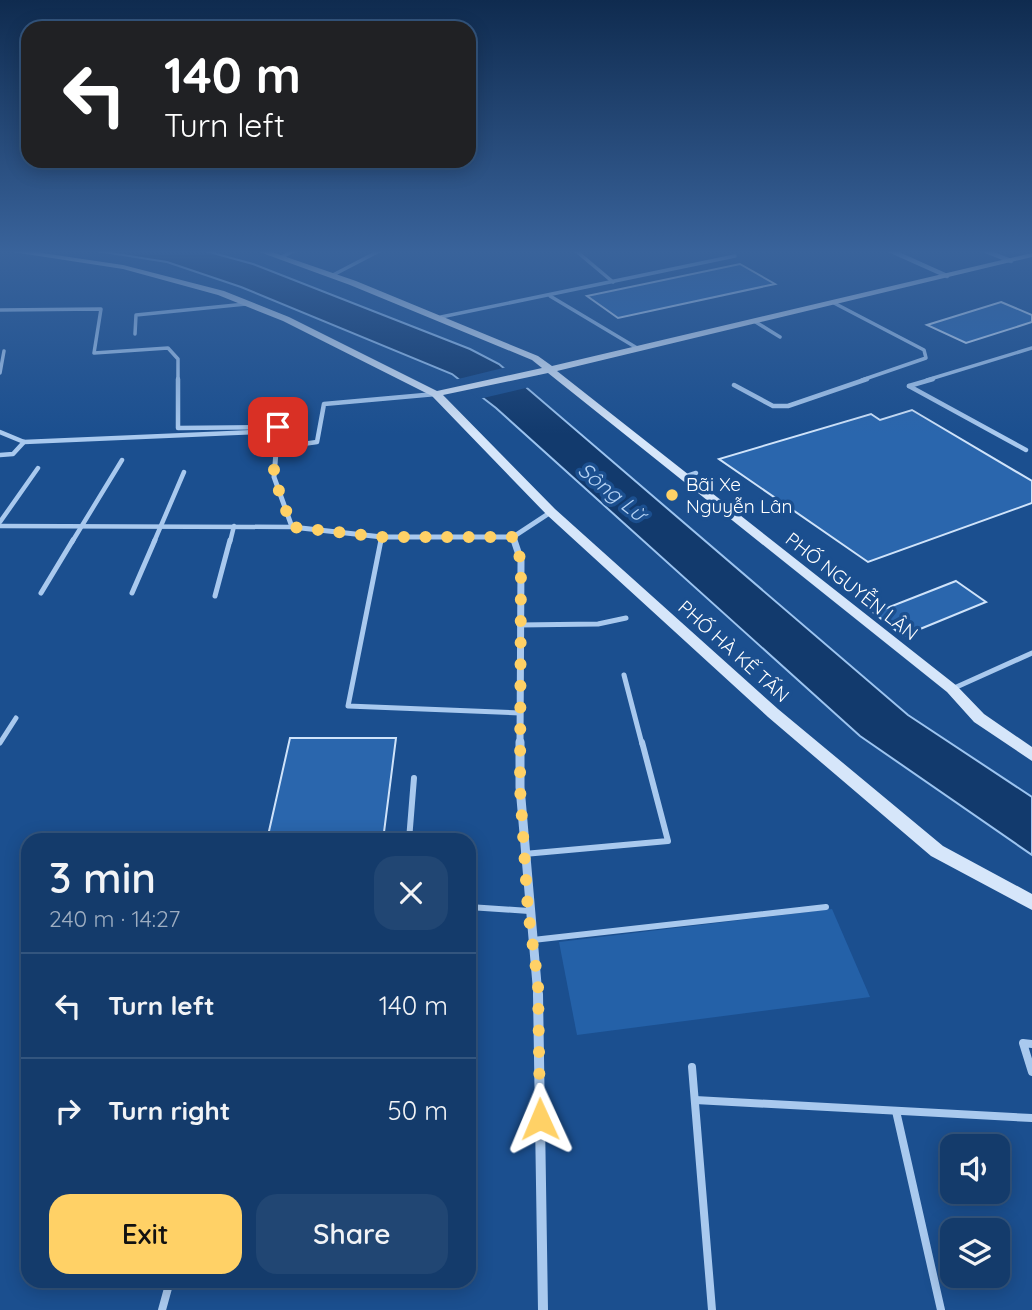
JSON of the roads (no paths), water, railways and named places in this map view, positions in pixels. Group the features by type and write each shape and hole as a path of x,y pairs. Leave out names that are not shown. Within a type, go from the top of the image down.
{"main road":[{"name":"PHỐ HÀ KẾ TẤN","path":"265,311 436,394 551,512 773,713 937,851 1032,903"},
{"name":"PHỐ NGUYỄN LÂN","path":"425,311 508,345 549,369 690,475 952,689 979,719 1032,755"},
{"path":"436,394 798,311"}],"street":[{"path":"278,429 274,448 274,477 292,527 382,537 513,537 551,512"},
{"path":"513,537 521,561 519,625 524,854 528,911 538,983 543,1310"}],"lane":[{"path":"101,311 94,353 168,348 178,359 178,428 278,429"},
{"path":"135,334 136,315 176,311"},
{"path":"440,317 471,311"},
{"path":"575,311 637,348"},
{"path":"734,385 773,406 788,406 926,358 924,350 850,311"},
{"path":"754,321 780,337"},
{"path":"1026,450 909,386 1032,348"},
{"path":"0,373 4,351"},
{"path":"274,448 317,442 324,404 436,394"},
{"path":"0,432 24,442 278,429"},
{"path":"0,455 13,454 24,442"},
{"path":"41,593 122,460"},
{"path":"0,524 38,468"},
{"path":"132,593 184,472"},
{"path":"0,524 292,527"},
{"path":"215,596 234,526"},
{"path":"382,537 348,706 520,713"},
{"path":"519,625 598,624 626,618"},
{"path":"952,689 1032,653"},
{"path":"524,854 668,841 624,675"},
{"path":"0,743 16,718"},
{"path":"410,833 414,778"},
{"path":"476,907 528,911"},
{"path":"532,940 826,907"},
{"path":"1032,1044 1023,1043 1032,1072"},
{"path":"692,1067 712,1310"},
{"path":"695,1100 1032,1118"},
{"path":"896,1111 941,1310"},
{"path":"162,1310 168,1288"}],"water":[{"name":"Sông Lừ","path":"300,311 373,311 470,349 499,364 908,715 1032,797 1032,855 860,736 496,408 452,374"}],"place":[{"name":"Bãi Xe Nguyễn Lân","path":"672,495"}]}
